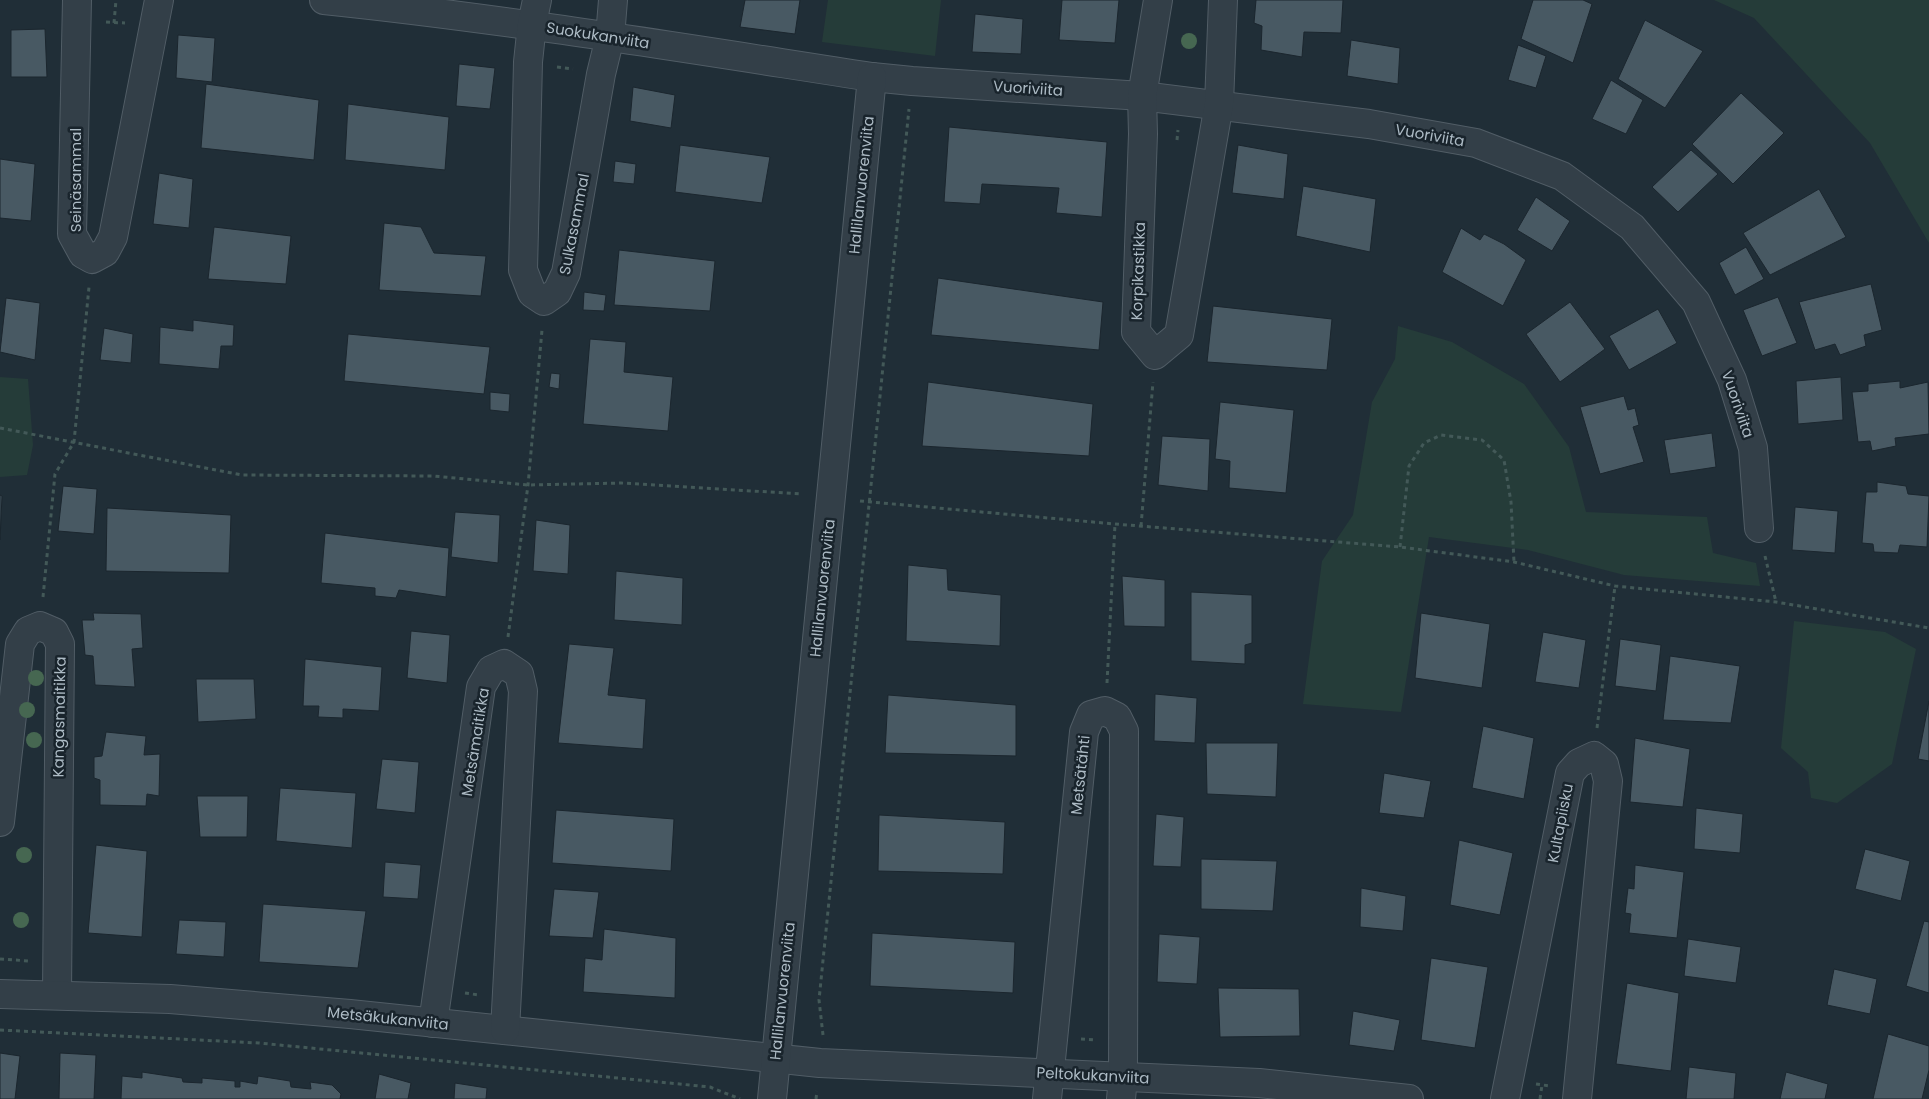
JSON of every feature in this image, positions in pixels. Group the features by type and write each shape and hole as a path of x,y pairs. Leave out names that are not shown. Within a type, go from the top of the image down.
{"street":[{"name":"Suokukanviita","path":"324,0 534,12 610,37 872,77"},
{"name":"Sulkasammal","path":"544,300 557,292 566,272 601,74 610,37 613,0"},
{"name":"Korpikastikka","path":"1155,355 1136,332 1143,134 1142,96 1158,0"},
{"path":"1155,355 1179,335 1219,104 1223,0"},
{"name":"Seinäsammal","path":"77,10 72,234 83,254 92,259"},
{"path":"92,259 106,252 113,237 156,12"},
{"path":"534,12 528,62 523,270 532,293 544,300"},
{"name":"Vuoriviita","path":"872,77 1142,96 1219,104 1368,124 1476,143 1562,176 1632,227 1696,302 1732,380 1752,448 1759,528"},
{"name":"Hallilanvuorenviita","path":"772,1099 872,77"},
{"path":"0,822 20,644 28,631 40,626"},
{"name":"Kangasmaitikka","path":"40,626 54,632 60,644 56,995"},
{"path":"504,664 519,674 523,691 505,1030"},
{"name":"Metsämaitikka","path":"433,1023 481,687 491,670 504,664"},
{"path":"1105,711 1117,718 1124,731 1122,1088"},
{"name":"Metsätähti","path":"1048,1086 1084,732 1091,715 1105,711"},
{"path":"1577,1094 1608,781 1604,764 1594,756"},
{"name":"Kultapiisku","path":"1506,1089 1570,774 1579,763 1594,756"},
{"name":"Metsäkukanviita","path":"0,994 170,999 350,1014 776,1057"},
{"name":"Peltokukanviita","path":"776,1057 1048,1086 1122,1088 1259,1083 1409,1099"}],"path":[{"path":"114,22 116,0"},
{"path":"77,10 114,22 156,12"},
{"path":"528,62 601,74"},
{"path":"816,1099 823,1038 819,1000 912,81"},
{"path":"1143,134 1212,145"},
{"path":"40,626 55,474 74,442 92,259"},
{"path":"504,664 528,485 544,300"},
{"path":"1141,526 1155,355"},
{"path":"0,428 242,475 434,476 528,485 621,483 806,494 868,502 1115,524 1400,546 1514,562 1615,586 1776,602 1929,628"},
{"path":"1400,546 1409,466 1424,443 1441,435 1482,440 1504,460 1511,502 1514,562"},
{"path":"1105,711 1115,524"},
{"path":"1759,528 1776,602"},
{"path":"1594,756 1615,586"},
{"path":"438,990 507,998"},
{"path":"0,1030 289,1045 710,1086 740,1099"},
{"path":"1054,1037 1123,1042"},
{"path":"1540,1099 1542,1085"},
{"path":"1506,1089 1542,1085 1577,1094"}],"green space":[{"path":"828,0 941,0 935,56 822,42"},
{"path":"1714,0 1929,0 1929,243 1870,143 1754,18"},
{"path":"1398,326 1452,342 1524,384 1569,447 1586,512 1707,517 1713,553 1756,563 1760,586 1624,575 1528,550 1429,537 1401,712 1303,704 1322,561 1353,515 1372,402 1395,359"},
{"path":"0,377 28,379 33,445 27,475 0,477"},
{"path":"1794,621 1885,632 1916,649 1892,764 1837,803 1811,798 1808,772 1781,748"}],"building":[{"path":"745,0 800,0 795,34 740,27"},
{"path":"1062,0 1119,0 1115,43 1059,40"},
{"path":"1256,0 1343,0 1341,33 1304,32 1302,57 1261,50 1262,26 1254,23"},
{"path":"1533,0 1583,0 1592,4 1573,63 1521,39"},
{"path":"975,14 1023,19 1021,54 972,52"},
{"path":"1645,20 1703,51 1665,108 1618,79"},
{"path":"45,29 47,77 11,77 11,30"},
{"path":"178,35 215,38 212,82 176,78"},
{"path":"1351,40 1400,48 1398,84 1347,76"},
{"path":"1518,45 1546,56 1536,88 1508,80"},
{"path":"459,64 495,68 490,109 456,106"},
{"path":"1611,80 1643,100 1626,134 1592,119"},
{"path":"206,84 319,100 314,160 201,148"},
{"path":"633,87 675,95 671,128 630,121"},
{"path":"1741,93 1784,133 1733,184 1692,144"},
{"path":"348,104 449,117 445,170 345,160"},
{"path":"949,127 1107,142 1102,217 1056,213 1059,188 982,184 980,204 944,202"},
{"path":"680,145 770,157 762,203 675,192"},
{"path":"1238,145 1288,154 1284,199 1232,193"},
{"path":"1691,150 1718,174 1678,212 1652,187"},
{"path":"0,159 35,164 31,221 0,218"},
{"path":"615,161 636,164 634,184 613,182"},
{"path":"159,173 193,179 189,228 153,224"},
{"path":"1303,186 1376,199 1370,252 1296,236"},
{"path":"1819,189 1846,237 1770,275 1743,233"},
{"path":"1536,197 1570,221 1552,251 1517,230"},
{"path":"384,223 421,227 434,253 486,256 481,296 379,290"},
{"path":"214,227 291,236 286,284 208,279"},
{"path":"1461,228 1480,240 1484,234 1504,244 1526,260 1503,306 1442,272"},
{"path":"1746,247 1764,279 1735,295 1719,263"},
{"path":"619,250 715,261 710,311 614,305"},
{"path":"938,278 1103,302 1099,350 931,335"},
{"path":"1871,284 1882,330 1864,335 1866,346 1840,355 1835,344 1815,350 1799,302"},
{"path":"584,292 606,295 604,311 583,310"},
{"path":"1778,297 1797,343 1762,356 1743,310"},
{"path":"6,298 40,303 35,360 0,352"},
{"path":"1570,302 1605,349 1560,382 1526,334"},
{"path":"1213,306 1332,319 1327,370 1207,362"},
{"path":"1658,309 1677,343 1629,370 1609,336"},
{"path":"193,320 234,325 233,346 221,346 219,369 159,364 160,327 193,331"},
{"path":"104,328 133,334 131,363 100,360"},
{"path":"348,334 490,347 484,394 344,381"},
{"path":"590,339 626,342 624,372 673,377 668,431 583,424"},
{"path":"551,373 560,374 559,389 549,387"},
{"path":"1841,377 1843,420 1798,424 1796,381"},
{"path":"1900,381 1900,388 1928,382 1929,434 1895,438 1896,446 1872,451 1870,441 1858,442 1852,392 1868,391 1868,384"},
{"path":"928,382 1093,404 1089,456 922,446"},
{"path":"490,392 510,394 509,412 490,410"},
{"path":"1624,396 1628,410 1635,408 1639,425 1633,427 1644,462 1600,474 1580,407"},
{"path":"1220,402 1294,410 1286,493 1229,488 1230,461 1215,459"},
{"path":"1712,433 1716,467 1670,474 1664,440"},
{"path":"1162,436 1210,439 1208,491 1158,485"},
{"path":"1877,482 1906,486 1908,494 1929,496 1927,547 1900,545 1898,553 1874,552 1873,544 1862,543 1866,492 1877,492"},
{"path":"63,486 97,489 94,534 58,531"},
{"path":"0,495 2,496 0,540"},
{"path":"1795,507 1838,511 1835,553 1792,550"},
{"path":"107,508 231,515 229,573 106,571"},
{"path":"455,512 500,515 498,563 451,557"},
{"path":"536,520 570,525 568,574 533,571"},
{"path":"325,533 449,548 446,597 399,590 396,598 375,596 375,588 321,583"},
{"path":"908,565 947,569 948,590 1001,595 1000,646 906,641"},
{"path":"616,571 683,578 682,625 614,620"},
{"path":"1122,576 1165,580 1165,627 1124,626"},
{"path":"1191,592 1252,595 1252,643 1245,645 1245,664 1191,661"},
{"path":"93,613 141,614 143,648 132,649 135,687 95,685 93,656 85,655 82,620 94,620"},
{"path":"1421,613 1490,624 1482,688 1415,678"},
{"path":"411,631 450,635 447,683 407,678"},
{"path":"1543,632 1586,640 1579,688 1535,682"},
{"path":"1620,639 1661,645 1656,691 1615,686"},
{"path":"569,644 614,648 608,695 646,699 643,749 558,743"},
{"path":"1670,656 1740,666 1731,723 1663,720"},
{"path":"305,659 382,667 379,711 343,709 343,718 318,717 319,706 303,706"},
{"path":"196,679 254,679 256,719 198,722"},
{"path":"1155,694 1197,698 1195,743 1154,741"},
{"path":"888,695 1016,705 1016,756 885,753"},
{"path":"1929,701 1929,761 1918,759"},
{"path":"1483,726 1534,738 1524,799 1472,788"},
{"path":"106,732 146,736 144,755 160,754 159,796 147,794 146,806 100,805 100,780 94,778 94,757 102,756"},
{"path":"1635,738 1690,749 1683,807 1630,802"},
{"path":"1206,743 1278,743 1276,797 1207,794"},
{"path":"382,759 419,762 415,813 376,809"},
{"path":"1384,773 1431,781 1424,818 1379,813"},
{"path":"280,788 356,793 352,848 276,841"},
{"path":"197,796 248,796 247,837 200,837"},
{"path":"1696,808 1743,814 1740,853 1694,849"},
{"path":"556,810 674,819 671,871 552,863"},
{"path":"1156,814 1184,817 1181,867 1153,866"},
{"path":"879,815 1005,822 1003,874 878,871"},
{"path":"1459,840 1513,853 1500,915 1450,905"},
{"path":"96,845 147,851 142,937 88,933"},
{"path":"1865,849 1910,861 1901,901 1855,889"},
{"path":"1201,859 1277,861 1273,911 1201,909"},
{"path":"385,862 421,865 418,899 383,897"},
{"path":"1635,865 1684,872 1677,938 1629,933 1631,914 1625,913 1628,888 1634,889"},
{"path":"1361,888 1406,896 1403,931 1360,927"},
{"path":"554,889 599,892 593,938 549,936"},
{"path":"263,904 366,911 358,968 259,962"},
{"path":"179,920 226,922 224,957 176,954"},
{"path":"1924,921 1929,922 1929,993 1906,986"},
{"path":"604,929 676,938 675,998 583,992 585,958 602,960"},
{"path":"872,933 1015,942 1013,993 870,986"},
{"path":"1159,934 1200,937 1197,984 1157,982"},
{"path":"1688,939 1741,947 1736,983 1684,976"},
{"path":"1431,958 1488,967 1475,1048 1421,1040"},
{"path":"1834,969 1877,979 1870,1014 1827,1005"},
{"path":"1627,983 1679,993 1671,1071 1616,1064"},
{"path":"1218,988 1299,989 1300,1036 1220,1037"},
{"path":"1353,1011 1400,1020 1394,1051 1349,1045"},
{"path":"1888,1034 1929,1046 1929,1070 1922,1099 1873,1099"},
{"path":"0,1053 20,1056 15,1099 0,1099"},
{"path":"60,1053 96,1055 94,1099 59,1099"},
{"path":"1689,1067 1736,1073 1734,1099 1686,1099"},
{"path":"142,1072 182,1078 183,1082 202,1083 202,1078 235,1081 235,1087 240,1087 240,1081 257,1084 258,1076 290,1081 291,1087 311,1089 310,1082 332,1085 341,1094 340,1099 121,1099 122,1076 142,1078"},
{"path":"1786,1072 1828,1084 1825,1099 1780,1099"},
{"path":"379,1074 411,1083 408,1099 375,1099"},
{"path":"455,1083 487,1088 486,1099 454,1099"}]}
